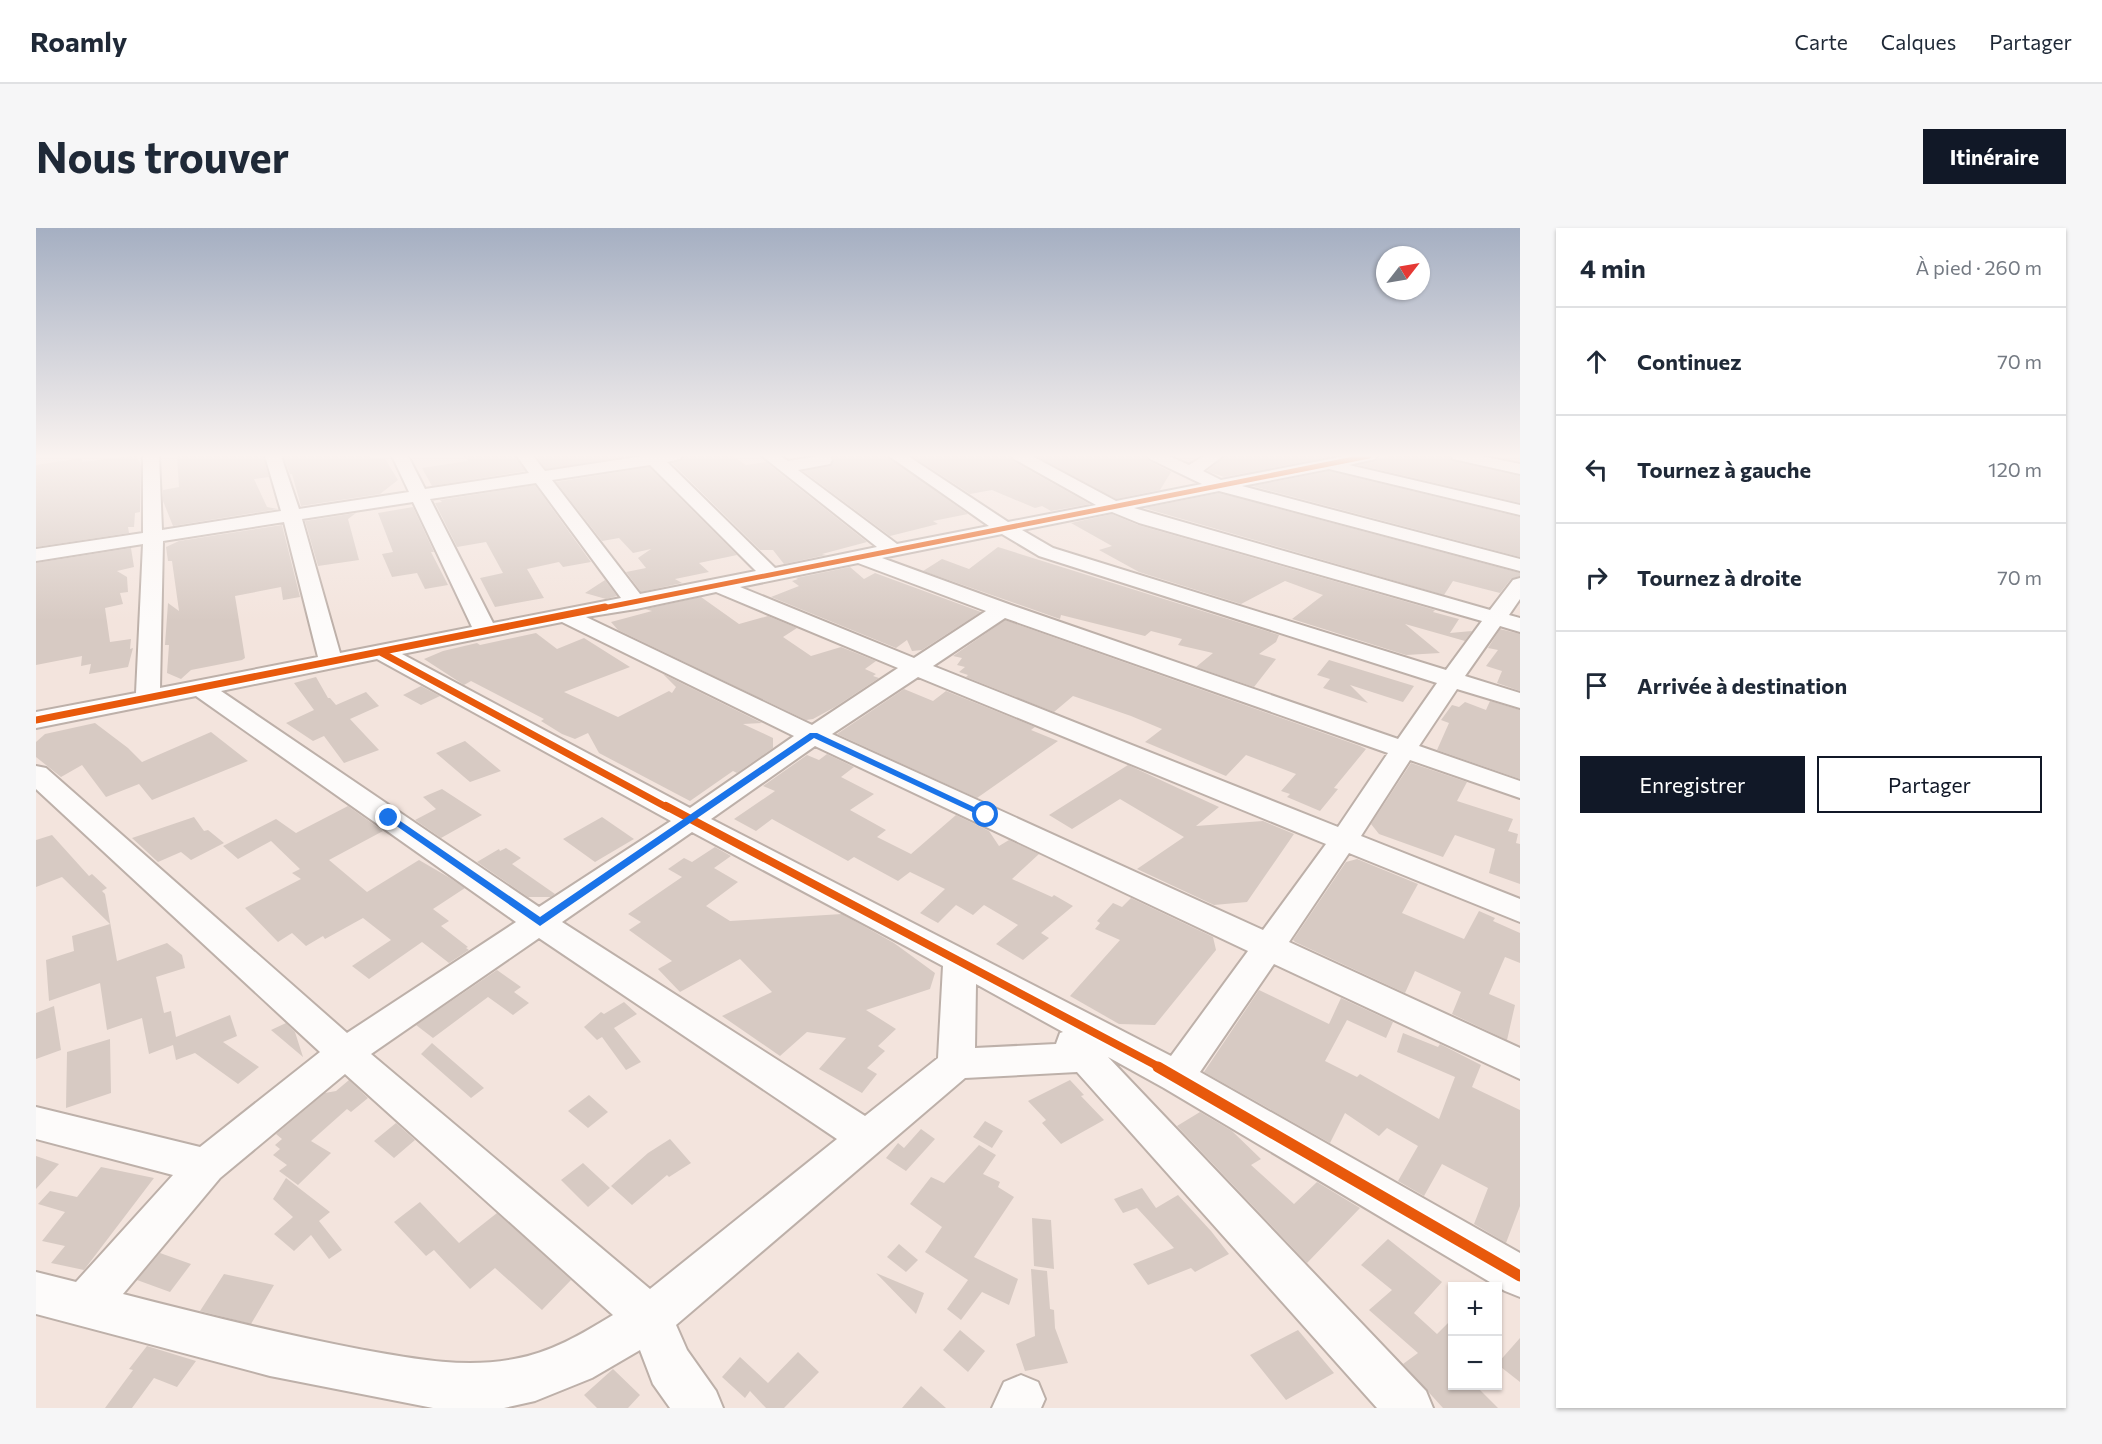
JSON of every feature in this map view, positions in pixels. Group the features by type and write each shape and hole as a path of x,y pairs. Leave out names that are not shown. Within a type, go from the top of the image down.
{"street":[{"path":"148,698 152,511"},
{"path":"290,511 331,662"},
{"path":"36,555 324,511"},
{"path":"428,511 486,632"},
{"path":"567,511 636,603"},
{"path":"707,511 771,575"},
{"path":"842,511 894,550"},
{"path":"979,511 1033,546 1059,557 1520,701"},
{"path":"36,720 1091,511"},
{"path":"1125,511 1507,622"},
{"path":"1315,511 1520,565"},
{"path":"861,557 1003,610 1520,790"},
{"path":"1177,1077 1344,839 1451,680 1507,622 1520,584"},
{"path":"718,585 915,668 1520,911"},
{"path":"84,1306 206,1166 345,1053 813,735 1003,610"},
{"path":"566,616 813,735 1520,1064"},
{"path":"382,653 691,820 960,960 1177,1077 1520,1276"},
{"path":"201,688 540,922 866,1137"},
{"path":"36,774 345,1053 650,1318 670,1368 699,1408"},
{"path":"956,1064 960,960"},
{"path":"1035,1000 1084,1057 1409,1408"},
{"path":"36,1294 319,1364 431,1386 494,1386 547,1374 597,1352 650,1318 956,1064 1084,1057"},
{"path":"36,1123 206,1166"}],"building":[{"path":"36,511 140,511 135,513 134,527 128,527 129,533 36,547"},
{"path":"167,511 265,511 173,526"},
{"path":"415,511 434,552 431,552 448,585 425,589 417,573 392,577 382,554 393,552 378,513"},
{"path":"439,511 554,511 591,562 563,567 559,562 527,569 544,598 495,607 480,578 503,573 486,542 457,547"},
{"path":"579,511 693,511 737,555 699,563 709,572 675,579 682,583 641,592 626,572 646,568 638,558 651,549 633,553 619,538 602,541"},
{"path":"721,511 828,511 867,542 822,554 826,555 784,564 773,550 760,550"},
{"path":"857,511 964,511 968,514 933,521 938,524 890,536"},
{"path":"1155,511 1287,511 1520,573 1520,576 1511,579 1500,593 1453,581 1444,595"},
{"path":"1347,511 1495,511 1520,517 1520,557"},
{"path":"356,513 348,519 359,560 318,566 305,521"},
{"path":"1112,514 1138,525 1435,610 1433,612 1459,619 1450,633 1472,631 1465,641 1405,624 1440,653 1406,655 1292,619 1323,595 1285,581 1241,604 1139,572 1099,550 1112,546 1071,523"},
{"path":"282,525 300,597 283,600 281,587 235,596 245,658 191,670 181,679 167,673 169,645 165,645 168,603 179,611 172,561 168,561 166,547 179,541"},
{"path":"998,547 1279,635 1276,642 1259,654 1276,659 1254,687 1196,667 1213,653 1178,645 1182,639 1151,631 1145,636 1061,615 1060,619 923,571 942,559 969,569"},
{"path":"131,548 134,567 117,571 127,577 128,592 120,593 123,604 105,608 110,642 131,639 130,649 133,648 128,667 89,674 91,664 81,666 82,656 36,665 36,563"},
{"path":"850,567 864,579 875,573 981,612 922,650 912,651 907,640 896,648 771,597 799,586 792,581 798,579 796,578"},
{"path":"605,580 617,596 606,599 585,593"},
{"path":"701,597 739,624 768,616 797,628 783,637 811,656 841,647 876,661 865,669 879,678 835,707 813,719 806,720 618,630 611,622 652,611 645,609"},
{"path":"1005,620 1366,749 1334,788 1338,789 1320,811 1287,797 1290,794 1281,791 1296,774 1246,755 1226,776 1145,742 1162,729 1131,716 1073,696 1054,712 966,677 968,675 959,672 965,667 957,665 962,658 953,656"},
{"path":"1500,629 1520,634 1520,691 1497,683 1502,671 1486,666 1498,650 1488,648"},
{"path":"536,633 557,649 584,638 630,667 564,692 618,717 669,691 672,693 676,687 663,674 762,723 743,724 773,738 773,748 737,773 733,771 690,801 599,753 588,733 575,739 562,734 541,721 544,719 471,681 464,685 424,659 443,651 477,643 480,645"},
{"path":"1329,660 1414,686 1403,702 1350,685 1368,703 1323,688 1330,679 1317,675"},
{"path":"316,677 328,698 336,705 366,692 379,706 350,719 379,750 344,763 324,736 313,741 286,723 314,710 294,683"},
{"path":"421,686 440,696 421,705 403,695"},
{"path":"904,689 933,701 946,691 1035,727 1031,730 1058,741 977,798 837,734"},
{"path":"1490,701 1520,710 1520,779 1437,750 1449,723 1441,720 1452,705 1459,707 1465,702 1486,710"},
{"path":"95,723 128,748 142,762 211,732 248,761 152,800 139,784 106,797 82,765 61,777 36,757 36,742 45,734"},
{"path":"465,741 501,771 470,782 436,753"},
{"path":"827,754 854,767 841,777 874,794 850,810 886,830 877,837 911,854 956,815 989,831 999,846 1009,840 1039,854 1012,879 1052,897 1054,895 1073,906 1041,933 1049,938 1023,960 996,944 1018,925 984,905 973,915 956,905 938,923 920,913 945,889 910,872 898,881 854,857 848,861 772,819 756,831 734,819 775,791 763,786 807,755 819,760"},
{"path":"1411,763 1467,782 1457,801 1513,819 1508,831 1518,834 1516,843 1520,844 1520,884 1489,873 1495,849 1455,835 1443,857 1379,834 1371,824"},
{"path":"1128,765 1219,807 1196,826 1263,821 1294,834 1247,902 1214,905 1137,869 1184,837 1120,799 1072,829 1049,815"},
{"path":"442,789 482,815 441,838 415,820 436,809 423,797"},
{"path":"348,806 383,831 329,860 367,892 419,860 450,878 465,888 433,909 449,921 441,926 469,950 449,963 422,942 369,979 352,966 391,940 363,918 325,939 323,936 306,946 292,933 278,942 245,908 301,879 292,873 300,869 271,841 238,859 223,846 276,819 296,833"},
{"path":"194,817 204,831 208,830 224,843 191,860 181,852 158,862 132,838"},
{"path":"602,817 634,839 595,862 563,839"},
{"path":"52,835 89,876 92,874 107,888 102,891 105,894 117,961 167,943 182,955 185,968 156,977 164,1013 171,1011 176,1037 230,1015 237,1036 223,1042 259,1067 238,1084 195,1053 176,1060 173,1045 149,1054 142,1018 107,1030 100,983 49,1001 46,960 74,951 72,936 110,924 62,877 36,887 36,840"},
{"path":"715,847 731,856 714,868 738,882 706,906 730,921 842,914 894,943 935,973 930,989 866,1010 896,1029 878,1046 885,1051 867,1068 877,1074 862,1093 819,1069 846,1038 807,1032 780,1056 722,1016 772,992 740,959 680,992 658,969 672,961 629,930 641,922 628,914 682,877 668,869 684,858 692,862"},
{"path":"506,848 521,858 512,864 555,894 551,897 528,897 477,862 499,849 500,851"},
{"path":"1357,859 1418,884 1402,913 1464,939 1479,911 1495,918 1493,921 1520,933 1520,963 1505,957 1489,994 1515,1005 1507,1040 1452,1014 1461,992 1415,971 1405,993 1293,940 1346,862"},
{"path":"1131,898 1213,937 1216,950 1155,1025 1119,1024 1070,996 1120,940 1095,929 1100,923 1097,921 1113,903 1122,907"},
{"path":"497,970 521,987 514,992 529,1003 513,1015 488,997 433,1038 416,1025"},
{"path":"1259,990 1329,1024 1341,998 1393,1022 1386,1038 1347,1020 1325,1061 1357,1077 1360,1074 1439,1119 1455,1077 1397,1052 1403,1033 1438,1047 1440,1044 1481,1065 1472,1087 1520,1110 1520,1206 1506,1243 1474,1224 1488,1188 1442,1164 1424,1196 1398,1181 1418,1146 1387,1128 1379,1136 1345,1113 1330,1143 1204,1072"},
{"path":"624,1002 637,1014 614,1028 641,1062 626,1070 602,1037 597,1040 584,1027 601,1012 604,1014"},
{"path":"54,1006 61,1050 36,1059 36,1013"},
{"path":"286,1023 295,1032 303,1057 271,1030"},
{"path":"110,1039 111,1093 66,1108 67,1052"},
{"path":"432,1043 484,1088 471,1098 421,1054"},
{"path":"349,1080 368,1098 351,1112 347,1109 311,1141 331,1153 298,1185 279,1171 287,1165 273,1155 280,1149 275,1145 282,1139 276,1134 325,1093 336,1091"},
{"path":"1070,1080 1084,1095 1081,1096 1104,1120 1061,1144 1042,1123 1046,1120 1028,1101"},
{"path":"589,1095 608,1112 588,1128 568,1111"},
{"path":"1200,1112 1232,1131 1261,1159 1251,1165 1294,1204 1317,1182 1360,1208 1307,1263 1177,1126"},
{"path":"985,1121 1003,1131 992,1148 973,1137"},
{"path":"396,1123 415,1140 394,1158 374,1141"},
{"path":"921,1129 935,1139 906,1171 886,1158 898,1143 904,1148"},
{"path":"670,1139 691,1163 669,1177 667,1175 632,1205 611,1186 648,1153"},
{"path":"979,1145 996,1155 983,1174 1000,1182 998,1187 1014,1197 974,1257 1018,1279 1009,1305 982,1292 961,1320 947,1309 968,1280 925,1252 942,1227 910,1204 931,1177 944,1183"},
{"path":"36,1156 59,1164 36,1189"},
{"path":"583,1163 610,1188 588,1207 561,1180"},
{"path":"101,1167 154,1178 84,1270 51,1263 65,1246 42,1241 65,1212 38,1204 50,1191 77,1197"},
{"path":"286,1178 330,1212 319,1221 342,1250 329,1259 311,1235 294,1251 274,1234 293,1217 273,1199"},
{"path":"1142,1188 1156,1208 1178,1195 1229,1254 1195,1272 1191,1268 1148,1285 1133,1264 1174,1248 1137,1208 1123,1213 1114,1199"},
{"path":"420,1202 459,1243 497,1213 571,1280 542,1310 495,1268 470,1289 434,1250 426,1256 394,1222"},
{"path":"1032,1218 1051,1220 1054,1269 1034,1266"},
{"path":"1388,1239 1442,1282 1414,1313 1437,1334 1448,1323 1448,1390 1480,1390 1498,1408 1443,1408 1403,1364 1418,1353 1369,1310 1392,1290 1361,1265"},
{"path":"899,1244 918,1260 906,1272 887,1257"},
{"path":"160,1253 191,1264 170,1292 137,1280"},
{"path":"1031,1269 1047,1271 1050,1309 1054,1310 1055,1328 1068,1363 1025,1371 1016,1344 1035,1336"},
{"path":"876,1273 924,1293 916,1314"},
{"path":"224,1274 274,1285 251,1324 200,1311"},
{"path":"960,1330 985,1351 968,1372 943,1350"},
{"path":"1298,1330 1334,1373 1286,1400 1250,1355"},
{"path":"1520,1338 1520,1382 1502,1368 1502,1358"},
{"path":"147,1346 196,1361 177,1387 154,1378 132,1408 105,1408 133,1370 129,1369"},
{"path":"798,1352 819,1372 784,1408 766,1408 750,1391 745,1398 722,1377 740,1357 768,1383"},
{"path":"613,1369 640,1395 628,1408 597,1408 584,1395"},
{"path":"921,1386 946,1408 902,1408"}],"cycle path":[{"path":"36,720 1091,511"},
{"path":"382,653 691,820 960,960 1177,1077 1520,1276"}],"route":[{"path":"389,818 540,922 813,735 986,815"}]}
